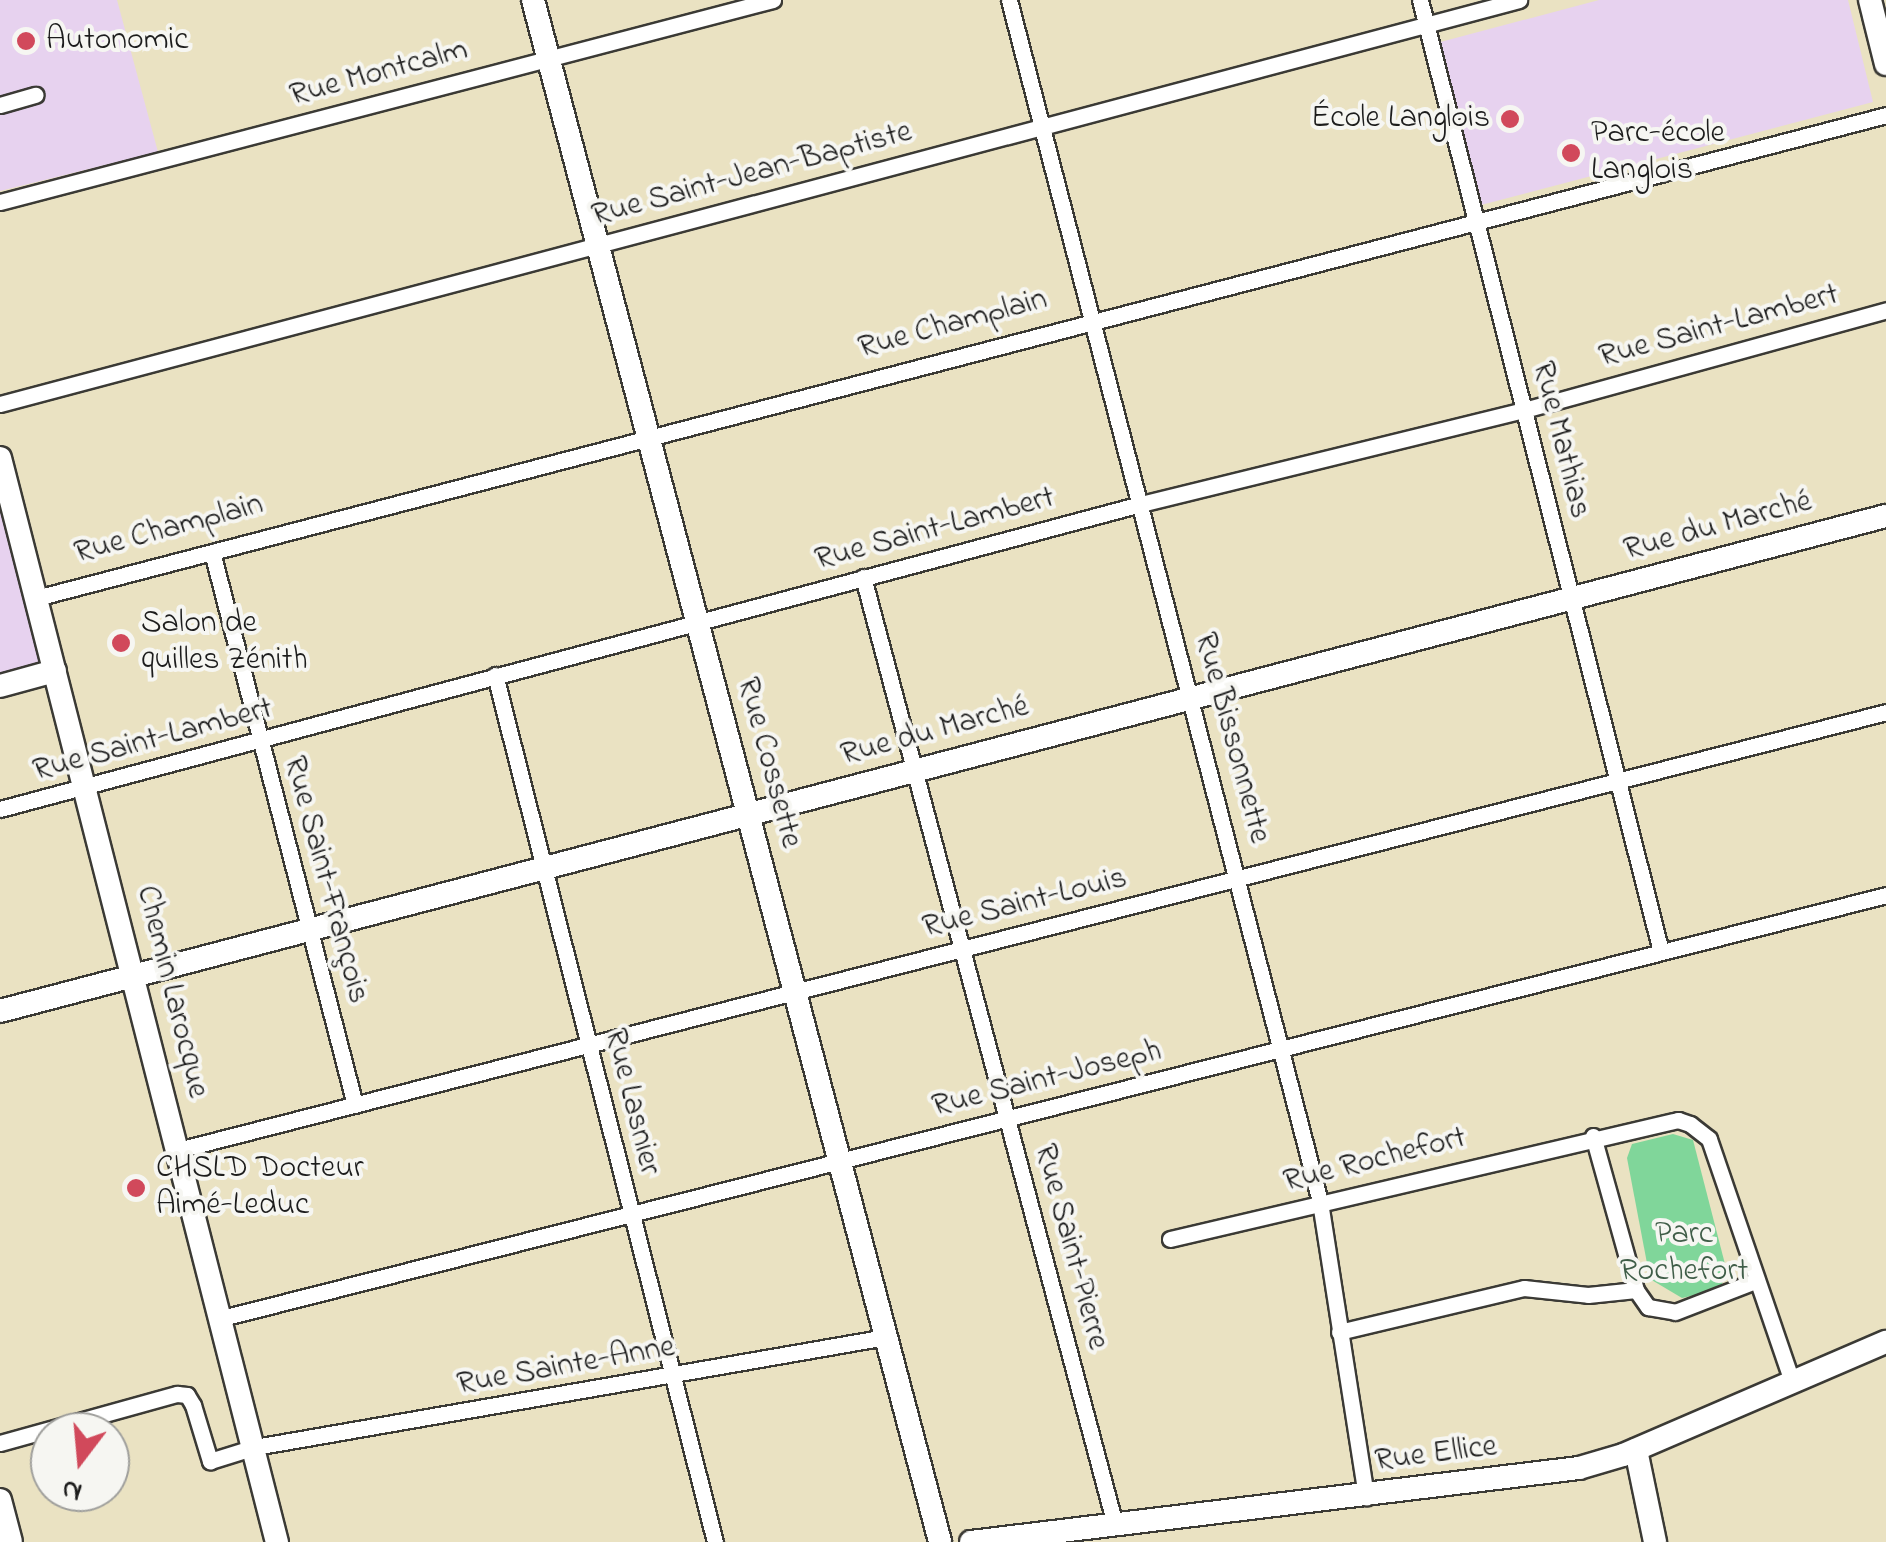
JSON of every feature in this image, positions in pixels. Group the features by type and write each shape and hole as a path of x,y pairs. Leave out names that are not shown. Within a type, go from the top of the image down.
{"street":[{"name":"Rue Cossette","path":"533,0 940,1542"},
{"name":"Rue Montcalm","path":"0,202 773,0"},
{"name":"Rue Bissonnette","path":"1009,0 1320,1202 1366,1497"},
{"name":"Rue Mathias","path":"1420,0 1662,952"},
{"name":"Rue Saint-Jean-Baptiste","path":"0,404 1519,0"},
{"path":"1870,0 1886,64"},
{"path":"0,106 36,95"},
{"name":"Rue Champlain","path":"36,598 1886,115"},
{"name":"Rue Saint-Lambert","path":"0,809 1141,504 1524,410 1886,310"},
{"name":"Chemin Larocque","path":"0,458 278,1542"},
{"name":"Rue du Marché","path":"0,1011 1886,516"},
{"name":"Rue Saint-François","path":"212,552 355,1105"},
{"name":"Rue Saint-Pierre","path":"863,577 1116,1525"},
{"path":"0,686 55,671"},
{"name":"Rue Lasnier","path":"495,675 714,1542"},
{"name":"Rue Saint-Louis","path":"178,1150 1886,712"},
{"name":"Rue Saint-Joseph","path":"222,1318 1886,895"},
{"name":"Rue Rochefort","path":"1170,1239 1593,1136 1678,1120 1706,1135 1792,1382"},
{"path":"1593,1136 1636,1290 1648,1307 1667,1314 1755,1281"},
{"path":"1339,1332 1524,1288 1588,1295 1636,1290"},
{"name":"Rue Sainte-Anne","path":"0,1443 177,1394 186,1395 193,1405 210,1460 255,1447 886,1337"},
{"name":"Rue Ellice","path":"971,1542 1580,1468 1636,1450 1886,1342"},
{"path":"1636,1450 1655,1542"},
{"path":"0,1500 11,1542"}],"shaded area":[{"path":"0,0 117,0 158,152 0,191"},
{"name":"Parc-école Langlois","path":"1599,0 1848,0 1873,102 1481,205 1433,44"},
{"path":"0,471 52,669 0,682"}],"green space":[{"name":"Parc Rochefort","path":"1673,1134 1693,1140 1726,1268 1722,1284 1709,1292 1682,1298 1650,1279 1627,1158 1632,1144"}],"place":[{"name":"Autonomic","path":"26,41"},
{"name":"École Langlois","path":"1510,119"},
{"name":"Parc-école Langlois","path":"1571,153"},
{"name":"Salon de quilles Zénith","path":"121,643"},
{"name":"CHSLD Docteur Aimé-Leduc","path":"136,1188"}]}
